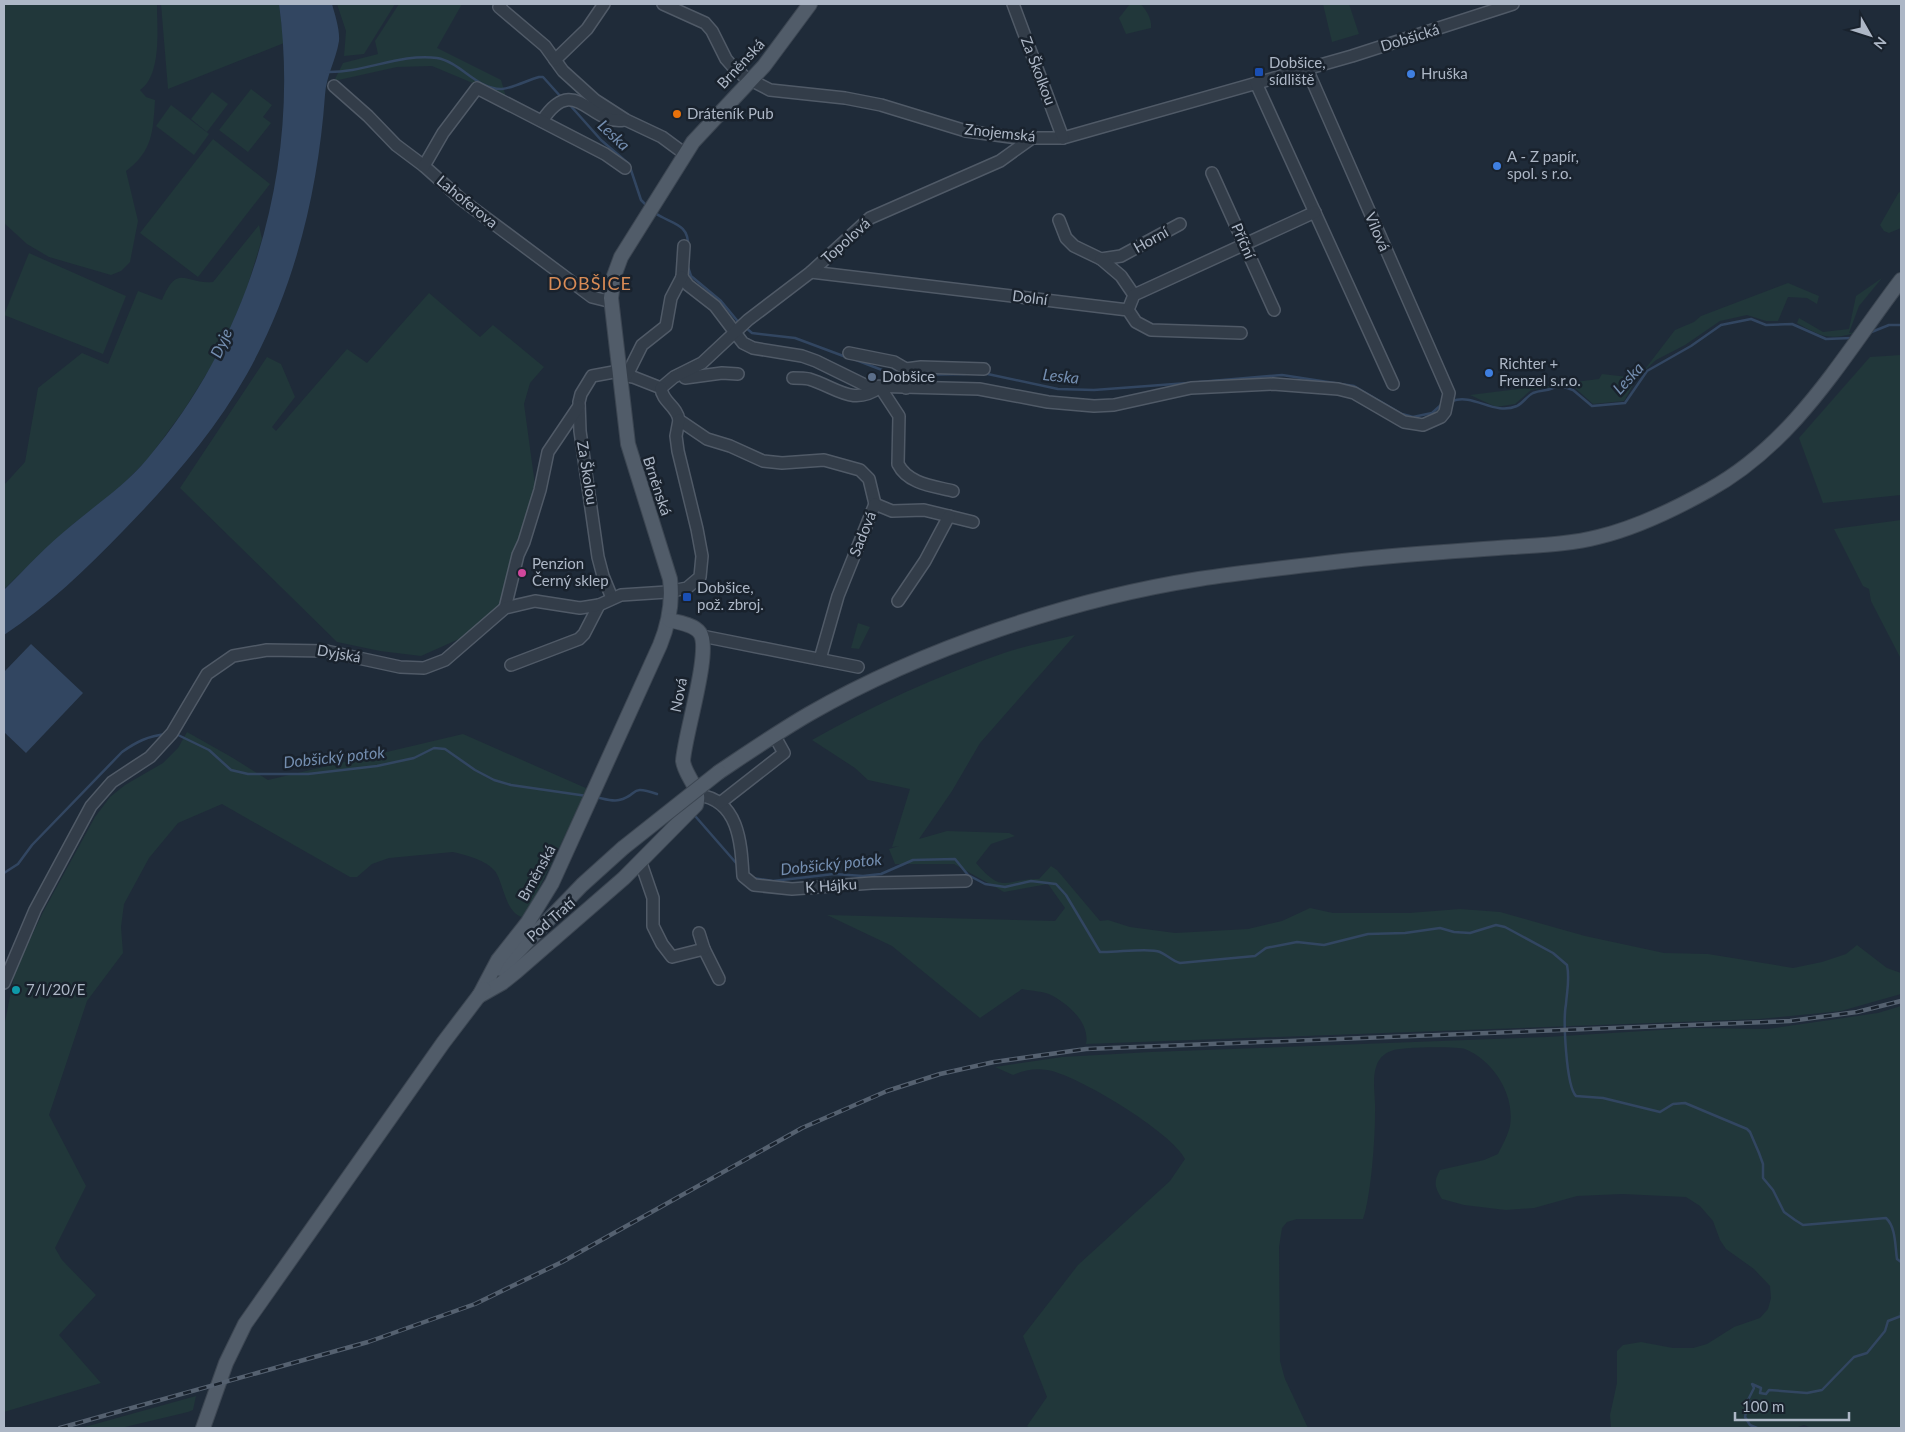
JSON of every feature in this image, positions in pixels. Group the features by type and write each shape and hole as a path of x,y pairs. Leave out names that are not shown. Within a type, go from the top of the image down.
{"main road":[{"name":"Brněnská","path":"479,996 498,960 528,922 550,888 584,818 669,620 672,591 668,572 631,458 624,420 622,374 612,302 612,286 617,266 685,154 709,123 751,80 787,38 810,4"},
{"path":"203,1428 228,1357 245,1324 439,1049 479,996 506,963 582,885 623,848 719,772 774,735 843,696 948,649 1020,623 1095,601 1198,579 1357,559 1583,541 1619,532 1711,489 1754,460 1797,419 1846,358 1901,280"},
{"path":"669,620 696,629 702,636"},
{"name":"Nová","path":"698,795 683,762 702,661 702,636"},
{"name":"Pod Tratí","path":"479,996 502,983 644,859 694,808 698,795"},
{"path":"506,963 528,922"}],"street":[{"path":"501,4 499,7 545,46 566,74 592,97 626,120 659,135 685,154"},
{"path":"555,60 578,40 604,4"},
{"name":"Znojemská","path":"663,4 707,24 726,58 751,80 770,90 845,98 881,105 966,131 1032,138 1064,138 1307,69"},
{"name":"Za Školkou","path":"1013,4 1064,138"},
{"name":"Dobšická","path":"1307,69 1513,4"},
{"name":"Vilová","path":"906,377 1048,402 1094,406 1114,405 1191,388 1273,384 1346,390 1373,403 1404,422 1429,423 1441,417 1445,412 1448,395 1307,69"},
{"path":"1256,83 1393,384"},
{"name":"Lahoferova","path":"334,86 368,116 396,145 424,166 462,200 592,297 612,302"},
{"path":"424,166 443,133 477,88 605,154 625,168"},
{"path":"542,121 552,106 564,101 580,102 612,120 626,120"},
{"name":"Topolová","path":"661,388 671,380 702,363 741,328 811,272 870,218 1000,161 1032,138"},
{"name":"Příční","path":"1212,173 1274,310"},
{"path":"1241,333 1151,330 1136,322 1128,310 1134,295 1315,212"},
{"path":"1059,220 1066,238 1074,246 1102,259 1116,272 1134,295"},
{"name":"Horní","path":"1102,259 1121,256 1180,224"},
{"path":"684,246 682,277 671,298 666,326 642,345 622,374 661,388 663,396 676,410 679,420 707,439 730,446 763,461 782,463 824,460 860,470 869,479 875,504"},
{"name":"Horní","path":"1116,272 1121,256"},
{"name":"Dolní","path":"811,272 1128,310"},
{"path":"682,277 741,328 743,344 753,348 802,356 867,386 880,387"},
{"path":"849,353 894,362 906,377"},
{"path":"793,378 809,379 845,395 869,395 880,387 906,377 984,369"},
{"name":"Za Školou","path":"612,598 598,557 580,431 579,406 580,396 590,378 598,373 622,374"},
{"path":"671,380 705,374 738,374"},
{"path":"880,387 899,416 898,464 901,471 917,482 953,491"},
{"path":"506,608 518,555 524,542 540,490 548,452 579,406"},
{"name":"Dyjská","path":"4,983 35,910 91,806 112,782 150,757 172,733 207,674 233,656 267,650 307,649 339,653 400,667 424,668 445,660 506,608 535,600 580,608 599,605 622,595 687,588 699,580 702,564 698,529 678,451 676,436 679,420"},
{"name":"Sadová","path":"820,659 838,596 875,504 892,511 924,510 973,522"},
{"path":"898,601 925,561 949,516"},
{"path":"510,665 579,639 599,605"},
{"path":"702,636 858,667"},
{"path":"698,795 714,798 720,803 784,753 774,735"},
{"name":"K Hájku","path":"720,803 735,821 743,876 754,885 792,889 872,883 966,881"},
{"path":"644,859 653,898 653,926 662,944 672,957 704,949"},
{"path":"699,933 704,949 719,979"}],"green space":[{"path":"4,4 157,4 157,50 155,63 147,83 140,90 146,97 155,100 152,131 147,148 142,156 126,171 138,221 130,262 121,271 111,275 49,257 27,244 4,223"},
{"path":"161,4 279,4 284,43 168,89"},
{"path":"337,4 395,4 364,54 344,56 346,31"},
{"path":"399,4 462,4 437,48 501,80 506,97 432,66 397,67 334,81 343,63 378,54 375,41"},
{"path":"1130,4 1140,4 1142,6 1150,18 1151,28 1126,34 1119,18"},
{"path":"1323,4 1349,4 1359,34 1332,42"},
{"path":"251,89 272,105 263,117 271,123 248,152 219,130"},
{"path":"212,92 228,104 207,132 191,119"},
{"path":"171,105 209,134 194,155 156,126"},
{"path":"213,139 270,184 198,277 140,233"},
{"path":"1899,192 1901,193 1901,228 1889,233 1884,231 1880,225"},
{"path":"259,225 262,239 245,294 219,354 184,410 148,459 118,489 72,525 4,589 4,485 25,462 38,388 82,353 108,364 138,291 162,300 168,288 178,278 213,282"},
{"path":"29,253 126,296 103,354 4,315"},
{"path":"1882,278 1859,306 1849,333 1858,332 1833,337 1826,336 1813,332 1797,323 1799,318 1823,332 1849,329 1856,296"},
{"path":"1788,283 1819,296 1817,304 1807,298 1788,297 1778,321 1766,321 1747,315 1720,321 1685,345 1656,360 1642,373 1675,330 1694,322 1701,316"},
{"path":"429,293 480,337 493,325 544,367 530,383 524,404 535,485 501,607 459,639 421,656 380,651 337,642 180,488 267,357 281,364 295,397 272,427 276,431 347,349 367,363"},
{"path":"1901,355 1901,495 1823,503 1799,438 1870,357"},
{"path":"1602,374 1637,378 1624,401 1593,404 1574,387 1560,384 1599,379"},
{"path":"1555,384 1552,387 1531,390 1515,404 1496,407 1470,395"},
{"path":"1901,520 1901,659 1871,601 1869,589 1863,586 1834,529"},
{"path":"858,623 870,627 859,649 851,648"},
{"path":"1075,635 980,743 952,791 919,839 947,831 1009,833 1015,836 991,844 976,863 985,873 999,882 1039,879 1051,866 1057,870 1100,921 1108,920 1130,927 1175,933 1248,929 1282,921 1310,908 1333,913 1409,913 1460,909 1500,912 1585,936 1664,953 1708,954 1793,968 1822,962 1846,954 1857,945 1887,968 1901,973 1901,994 1841,1011 1759,1019 1086,1044 1085,1029 1082,1022 1072,1010 1046,993 1022,989 980,1018 892,946 827,915 1055,921 1065,908 1048,884 1004,892 954,864 895,864 889,849 899,846 892,847 910,789 868,780 855,768 812,740 882,703 954,671 1013,650"},
{"path":"187,732 268,780 463,734 588,789 529,909 522,917 516,914 508,904 495,871 481,861 464,855 453,852 389,858 372,864 357,877 350,877 222,804 178,823 149,858 124,904 121,927 123,953 87,1001 49,1115 86,1186 55,1248 62,1260 96,1295 59,1335 101,1383 4,1412 4,1027 15,971 43,912 95,817 110,797 125,785 163,763 178,748"},
{"path":"1901,1006 1901,1428 1812,1428 1804,1425 1795,1428 1611,1428 1610,1415 1617,1383 1617,1351 1623,1345 1641,1342 1673,1348 1693,1348 1707,1344 1734,1327 1760,1318 1768,1309 1771,1298 1770,1286 1754,1269 1726,1249 1720,1240 1713,1221 1700,1206 1686,1197 1622,1194 1577,1196 1534,1208 1506,1210 1464,1205 1442,1199 1436,1185 1436,1178 1440,1170 1484,1160 1498,1154 1510,1126 1511,1114 1506,1091 1493,1070 1485,1062 1465,1049 1441,1047 1394,1050 1384,1055 1377,1064 1374,1076 1375,1124 1372,1167 1363,1219 1297,1219 1287,1222 1282,1228 1279,1247 1280,1361 1285,1379 1308,1428 1030,1428 1027,1426 1047,1397 1023,1336 1078,1265 1170,1181 1185,1159 1177,1148 1144,1120 1079,1082 1047,1070 1030,1070 1013,1075 995,1067 1062,1057 1151,1052 1547,1037 1692,1028 1768,1029 1878,1013"},
{"path":"196,1396 193,1410 188,1412 121,1428 81,1428"}],"water":[{"path":"279,4 332,4 338,27 339,41 326,88 317,167 301,239 291,274 264,341 247,374 221,416 157,495 81,573 36,612 4,635 4,590 54,540 121,485 148,458 184,410 215,358 241,302 261,245 275,186 282,125 284,64"},
{"path":"31,644 83,693 26,753 4,732 4,672"}],"waterway":[{"name":"Leska","path":"327,72 355,70 409,58 437,58 454,65 477,81 493,88 502,89 516,86 543,77 561,97"},
{"name":"Leska","path":"569,104 601,140 629,164 641,200 647,206"},
{"name":"Leska","path":"655,213 682,228 688,238 688,246"},
{"name":"Leska","path":"687,264 691,276 721,301 740,324"},
{"name":"Leska","path":"1452,401 1460,399 1492,407 1509,408 1519,405 1533,393 1552,389 1558,385 1573,390 1592,406 1625,403 1647,371 1691,346 1721,325 1751,319 1766,325 1792,324 1826,339 1852,338"},
{"name":"Leska","path":"1869,333 1889,325 1901,325"},
{"name":"Leska","path":"745,327 752,333 795,338 846,357"},
{"name":"Leska","path":"856,360 895,375 903,375"},
{"name":"Leska","path":"983,373 1058,389 1094,390 1188,383"},
{"name":"Leska","path":"908,375 965,374"},
{"name":"Leska","path":"1199,382 1282,375 1354,386 1402,414 1413,417 1432,413 1442,404"},
{"name":"Dobšický potok","path":"4,873 18,864 32,845 122,752 142,740 166,734"},
{"name":"Dobšický potok","path":"176,734 209,750 231,770 248,774 308,774 377,766 414,758 434,748 445,749 475,770 494,780 511,785 587,796"},
{"name":"Dobšický potok","path":"595,797 616,800 630,796 638,790 657,794"},
{"name":"Dobšický potok","path":"696,817 737,864"},
{"name":"Dobšický potok","path":"753,878 773,881 834,874 863,876 881,874 913,860 955,859 968,875 985,884 1005,887 1031,881 1056,884 1066,895 1100,952 1155,951 1163,953 1180,963 1255,956 1266,948 1297,942 1324,945 1368,934 1405,933 1440,928 1454,932 1470,933 1496,925 1505,927 1553,953 1567,965 1566,1052 1570,1080 1576,1096 1603,1098 1660,1112 1673,1104 1685,1103 1747,1129 1763,1164 1763,1178 1773,1190 1784,1212 1803,1225 1886,1218 1892,1226 1897,1259 1901,1262"},
{"name":"Dobšický potok","path":"1757,1428 1750,1425 1745,1417 1747,1408 1752,1404 1748,1400 1754,1388 1752,1384 1761,1388 1760,1393 1766,1394 1769,1390 1807,1393 1822,1390 1854,1357 1867,1353 1885,1331 1888,1321 1901,1316 1901,1312"}],"railway":[{"path":"60,1428 368,1342 475,1304 562,1262 802,1128 887,1091 940,1074 994,1062 1086,1049 1790,1021 1857,1012 1901,1001"}],"place":[{"name":"Dobšice, sídliště","path":"1259,72"},
{"name":"Hruška","path":"1411,74"},
{"name":"Dráteník Pub","path":"677,114"},
{"name":"A - Z papír, spol. s r.o.","path":"1497,166"},
{"name":"Richter + Frenzel s.r.o.","path":"1489,373"},
{"name":"Dobšice","path":"872,377"},
{"name":"Penzion Černý sklep","path":"522,573"},
{"name":"Dobšice, pož. zbroj.","path":"687,597"},
{"name":"7/I/20/E","path":"16,990"}],"district":[{"name":"DOBŠICE","path":"590,284"}],"water label":[{"name":"Dyje","path":"221,343"}]}
